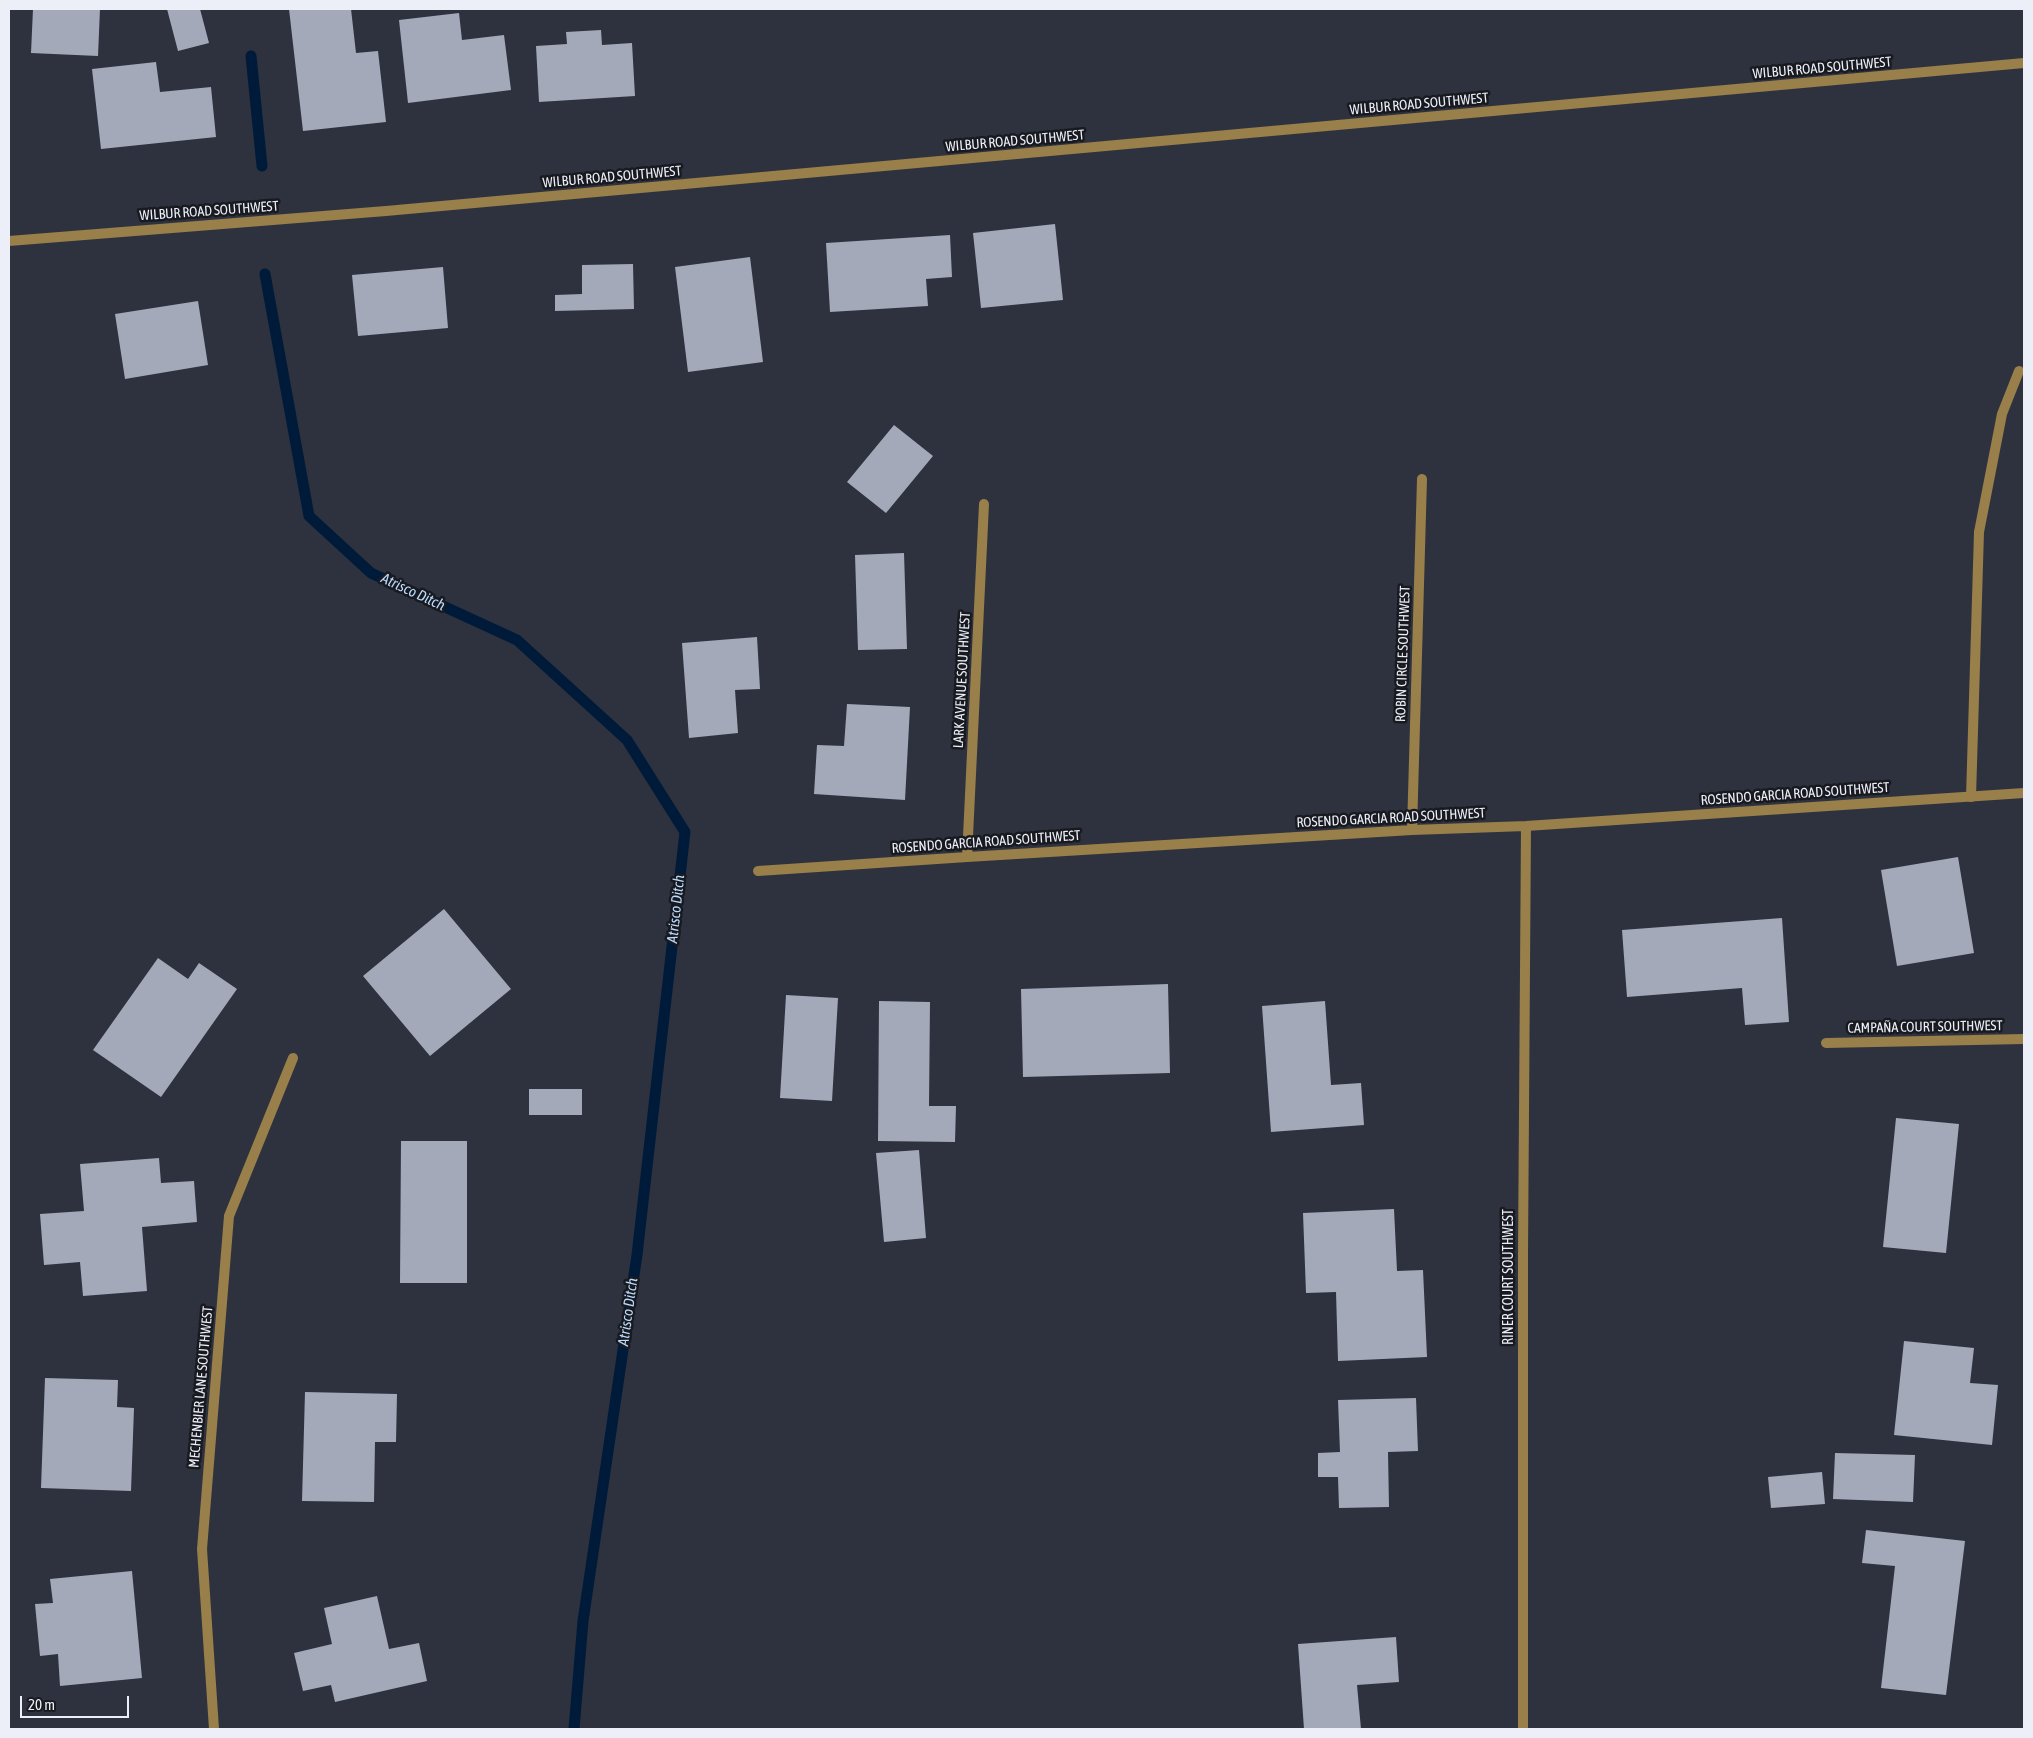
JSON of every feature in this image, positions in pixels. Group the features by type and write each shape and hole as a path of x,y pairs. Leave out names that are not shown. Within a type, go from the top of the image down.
{"street":[{"name":"WILBUR ROAD SOUTHWEST","path":"9,241 386,211 2024,63"},
{"path":"1971,797 1979,532 2002,414 2019,371"},
{"name":"ROBIN CIRCLE SOUTHWEST","path":"1412,830 1422,479"},
{"name":"LARK AVENUE SOUTHWEST","path":"967,857 984,504"},
{"name":"ROSENDO GARCIA ROAD SOUTHWEST","path":"758,872 967,857 1412,830 1526,826 2024,793"},
{"name":"RINER COURT SOUTHWEST","path":"1523,1729 1522,1254 1526,826"},
{"name":"CAMPAÑA COURT SOUTHWEST","path":"1826,1043 2024,1039"},
{"name":"MECHENBIER LANE SOUTHWEST","path":"214,1729 202,1549 229,1216 293,1058"}],"building":[{"path":"33,9 100,9 98,56 31,53"},
{"path":"167,9 200,9 209,43 178,51"},
{"path":"289,9 351,9 356,53 378,51 386,122 303,131"},
{"path":"459,13 462,40 504,35 511,90 408,103 399,20"},
{"path":"601,30 602,45 632,43 635,96 539,102 536,46 567,44 566,32"},
{"path":"156,62 160,92 211,87 216,137 101,149 92,69"},
{"path":"1055,224 1063,300 981,308 973,233"},
{"path":"950,235 952,277 926,279 928,306 830,312 826,243"},
{"path":"750,257 763,362 688,372 675,267"},
{"path":"633,264 634,309 555,311 555,295 582,294 582,265"},
{"path":"443,267 448,328 358,336 352,275"},
{"path":"198,301 208,365 125,379 115,314"},
{"path":"894,425 933,456 886,513 847,482"},
{"path":"904,553 907,649 858,650 855,555"},
{"path":"757,637 760,689 735,690 738,733 689,738 682,643"},
{"path":"847,704 910,707 905,800 814,794 817,745 844,746"},
{"path":"1958,857 1974,953 1897,966 1881,870"},
{"path":"444,909 511,989 430,1056 363,976"},
{"path":"1782,918 1789,1022 1745,1025 1742,988 1627,997 1622,930"},
{"path":"158,958 188,979 199,963 237,989 161,1097 93,1050"},
{"path":"1168,984 1170,1073 1023,1077 1021,989"},
{"path":"786,995 838,998 832,1101 780,1098"},
{"path":"879,1001 930,1002 929,1106 956,1106 955,1142 878,1141"},
{"path":"1325,1001 1331,1085 1361,1083 1364,1125 1271,1132 1262,1006"},
{"path":"529,1089 582,1089 582,1115 529,1115"},
{"path":"1896,1118 1959,1124 1946,1253 1883,1247"},
{"path":"401,1141 467,1141 467,1283 400,1283"},
{"path":"919,1150 926,1238 884,1242 876,1153"},
{"path":"159,1158 161,1183 194,1181 197,1222 142,1227 147,1291 83,1296 80,1262 44,1265 40,1214 84,1211 80,1164"},
{"path":"1394,1209 1397,1271 1423,1270 1427,1357 1338,1361 1336,1292 1306,1293 1303,1213"},
{"path":"1904,1341 1974,1348 1970,1383 1998,1385 1992,1445 1894,1435"},
{"path":"45,1378 118,1380 117,1407 134,1408 131,1491 41,1488"},
{"path":"305,1392 397,1394 396,1442 375,1442 374,1502 302,1501"},
{"path":"1416,1398 1418,1451 1388,1452 1389,1507 1339,1508 1338,1477 1318,1477 1318,1453 1340,1452 1338,1400"},
{"path":"1835,1453 1915,1455 1913,1502 1833,1499"},
{"path":"1822,1472 1825,1504 1771,1508 1768,1477"},
{"path":"1866,1530 1965,1541 1946,1695 1881,1688 1895,1566 1862,1563"},
{"path":"132,1571 142,1678 60,1686 58,1654 40,1656 35,1604 53,1603 50,1579"},
{"path":"377,1596 389,1649 419,1643 427,1681 335,1702 331,1685 303,1691 294,1653 332,1644 324,1608"},
{"path":"1396,1637 1399,1682 1357,1685 1361,1729 1304,1729 1298,1644"}],"waterway":[{"path":"251,56 262,166"},
{"name":"Atrisco Ditch","path":"265,274 309,516 371,573 517,640 627,740 685,832 637,1255 583,1621 574,1729"}]}
